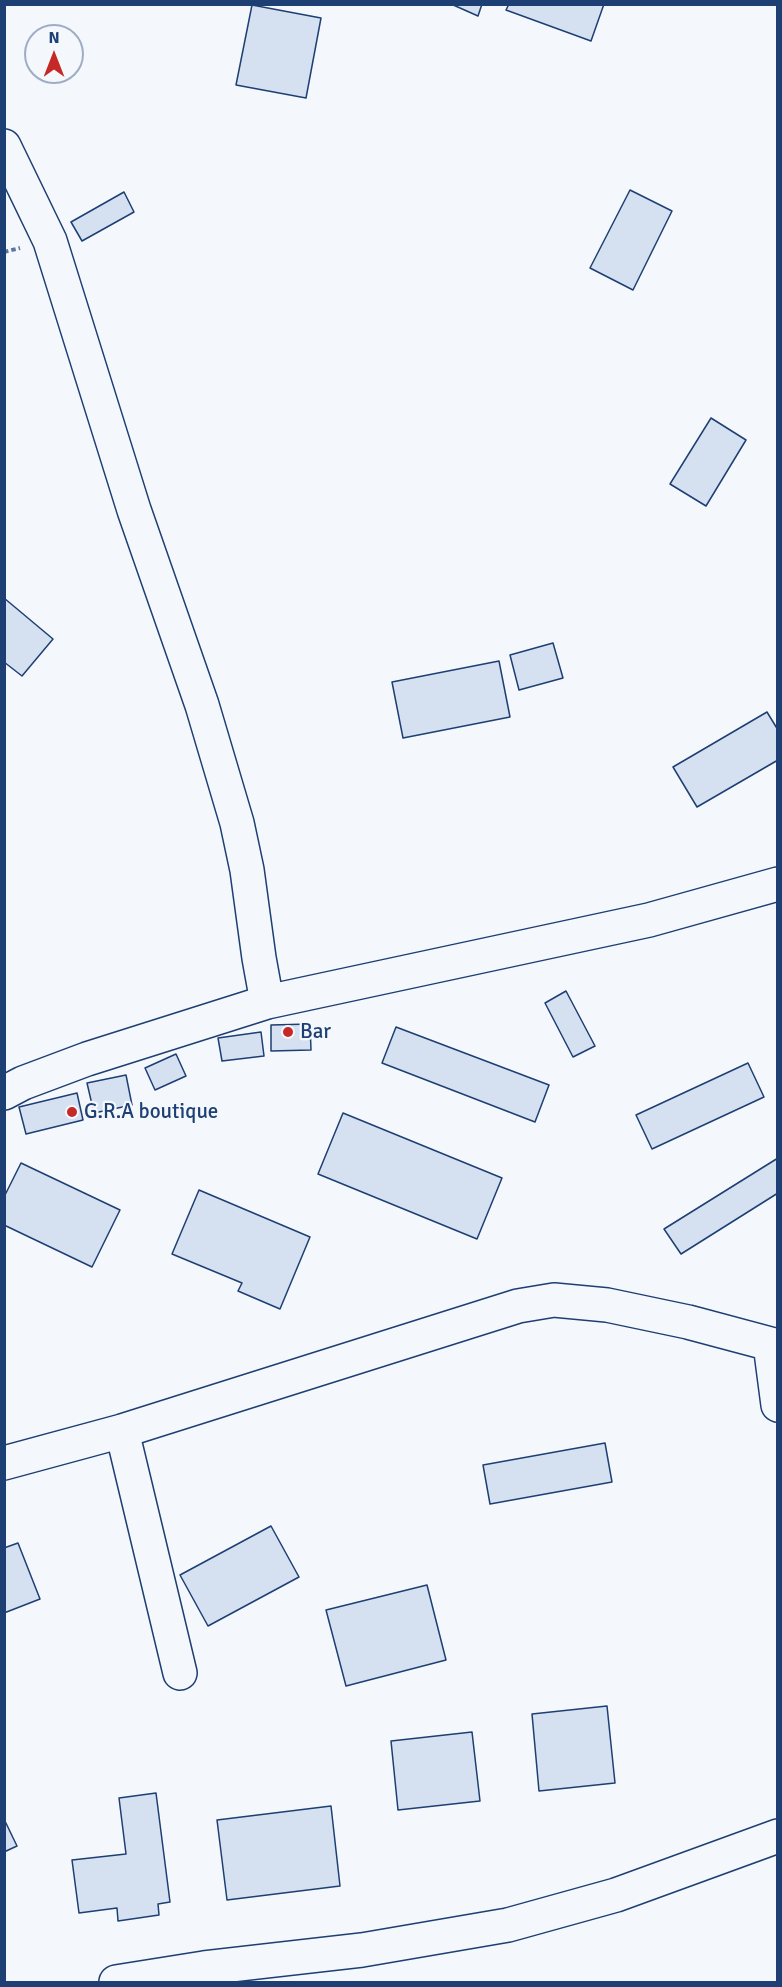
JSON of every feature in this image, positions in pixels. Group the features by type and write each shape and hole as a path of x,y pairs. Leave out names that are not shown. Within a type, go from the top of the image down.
{"street":[{"path":"4,146 50,241 134,510 202,705 237,823 247,870 267,1002"},
{"path":"4,1093 23,1083 128,1045 267,1002 649,920 777,884"},
{"path":"4,1463 122,1431 518,1306 554,1300 607,1305 688,1322 774,1345 777,1405"},
{"path":"122,1431 180,1673"},
{"path":"116,1983 204,1968 362,1950 508,1925 616,1895 777,1836"}],"building":[{"path":"451,4 482,4 478,16"},
{"path":"509,4 604,4 591,41 506,10"},
{"path":"252,5 321,18 306,98 236,85"},
{"path":"630,190 672,211 633,290 590,268"},
{"path":"124,192 134,212 82,241 71,222"},
{"path":"711,418 746,440 706,506 670,484"},
{"path":"4,598 53,639 22,676 4,662"},
{"path":"553,643 563,678 519,690 510,655"},
{"path":"499,661 510,717 403,738 392,682"},
{"path":"767,712 778,730 778,760 697,807 673,767"},
{"path":"566,991 595,1046 573,1057 545,1003"},
{"path":"310,1024 311,1050 271,1051 271,1025"},
{"path":"396,1027 549,1085 535,1122 382,1063"},
{"path":"261,1032 264,1056 222,1061 218,1038"},
{"path":"176,1054 186,1076 155,1090 145,1068"},
{"path":"748,1063 764,1097 652,1149 636,1115"},
{"path":"126,1075 132,1105 94,1113 87,1083"},
{"path":"77,1093 83,1120 26,1134 19,1107"},
{"path":"343,1113 502,1178 477,1239 318,1174"},
{"path":"778,1158 778,1193 681,1254 664,1229"},
{"path":"21,1163 120,1210 92,1267 4,1225 4,1197"},
{"path":"199,1190 310,1237 280,1309 238,1291 242,1283 172,1254"},
{"path":"605,1443 612,1482 490,1504 483,1465"},
{"path":"271,1526 299,1577 208,1626 180,1575"},
{"path":"18,1543 40,1599 4,1613 4,1548"},
{"path":"427,1585 446,1660 346,1686 326,1610"},
{"path":"607,1706 615,1783 539,1791 532,1714"},
{"path":"472,1732 480,1801 398,1810 391,1741"},
{"path":"156,1793 170,1902 158,1904 159,1915 118,1921 117,1908 79,1913 72,1860 126,1854 119,1798"},
{"path":"331,1806 340,1886 227,1900 217,1820"},
{"path":"4,1819 17,1846 4,1852"}],"place":[{"name":"Bar","path":"288,1032"},
{"name":"G.R.A boutique","path":"72,1112"}]}
